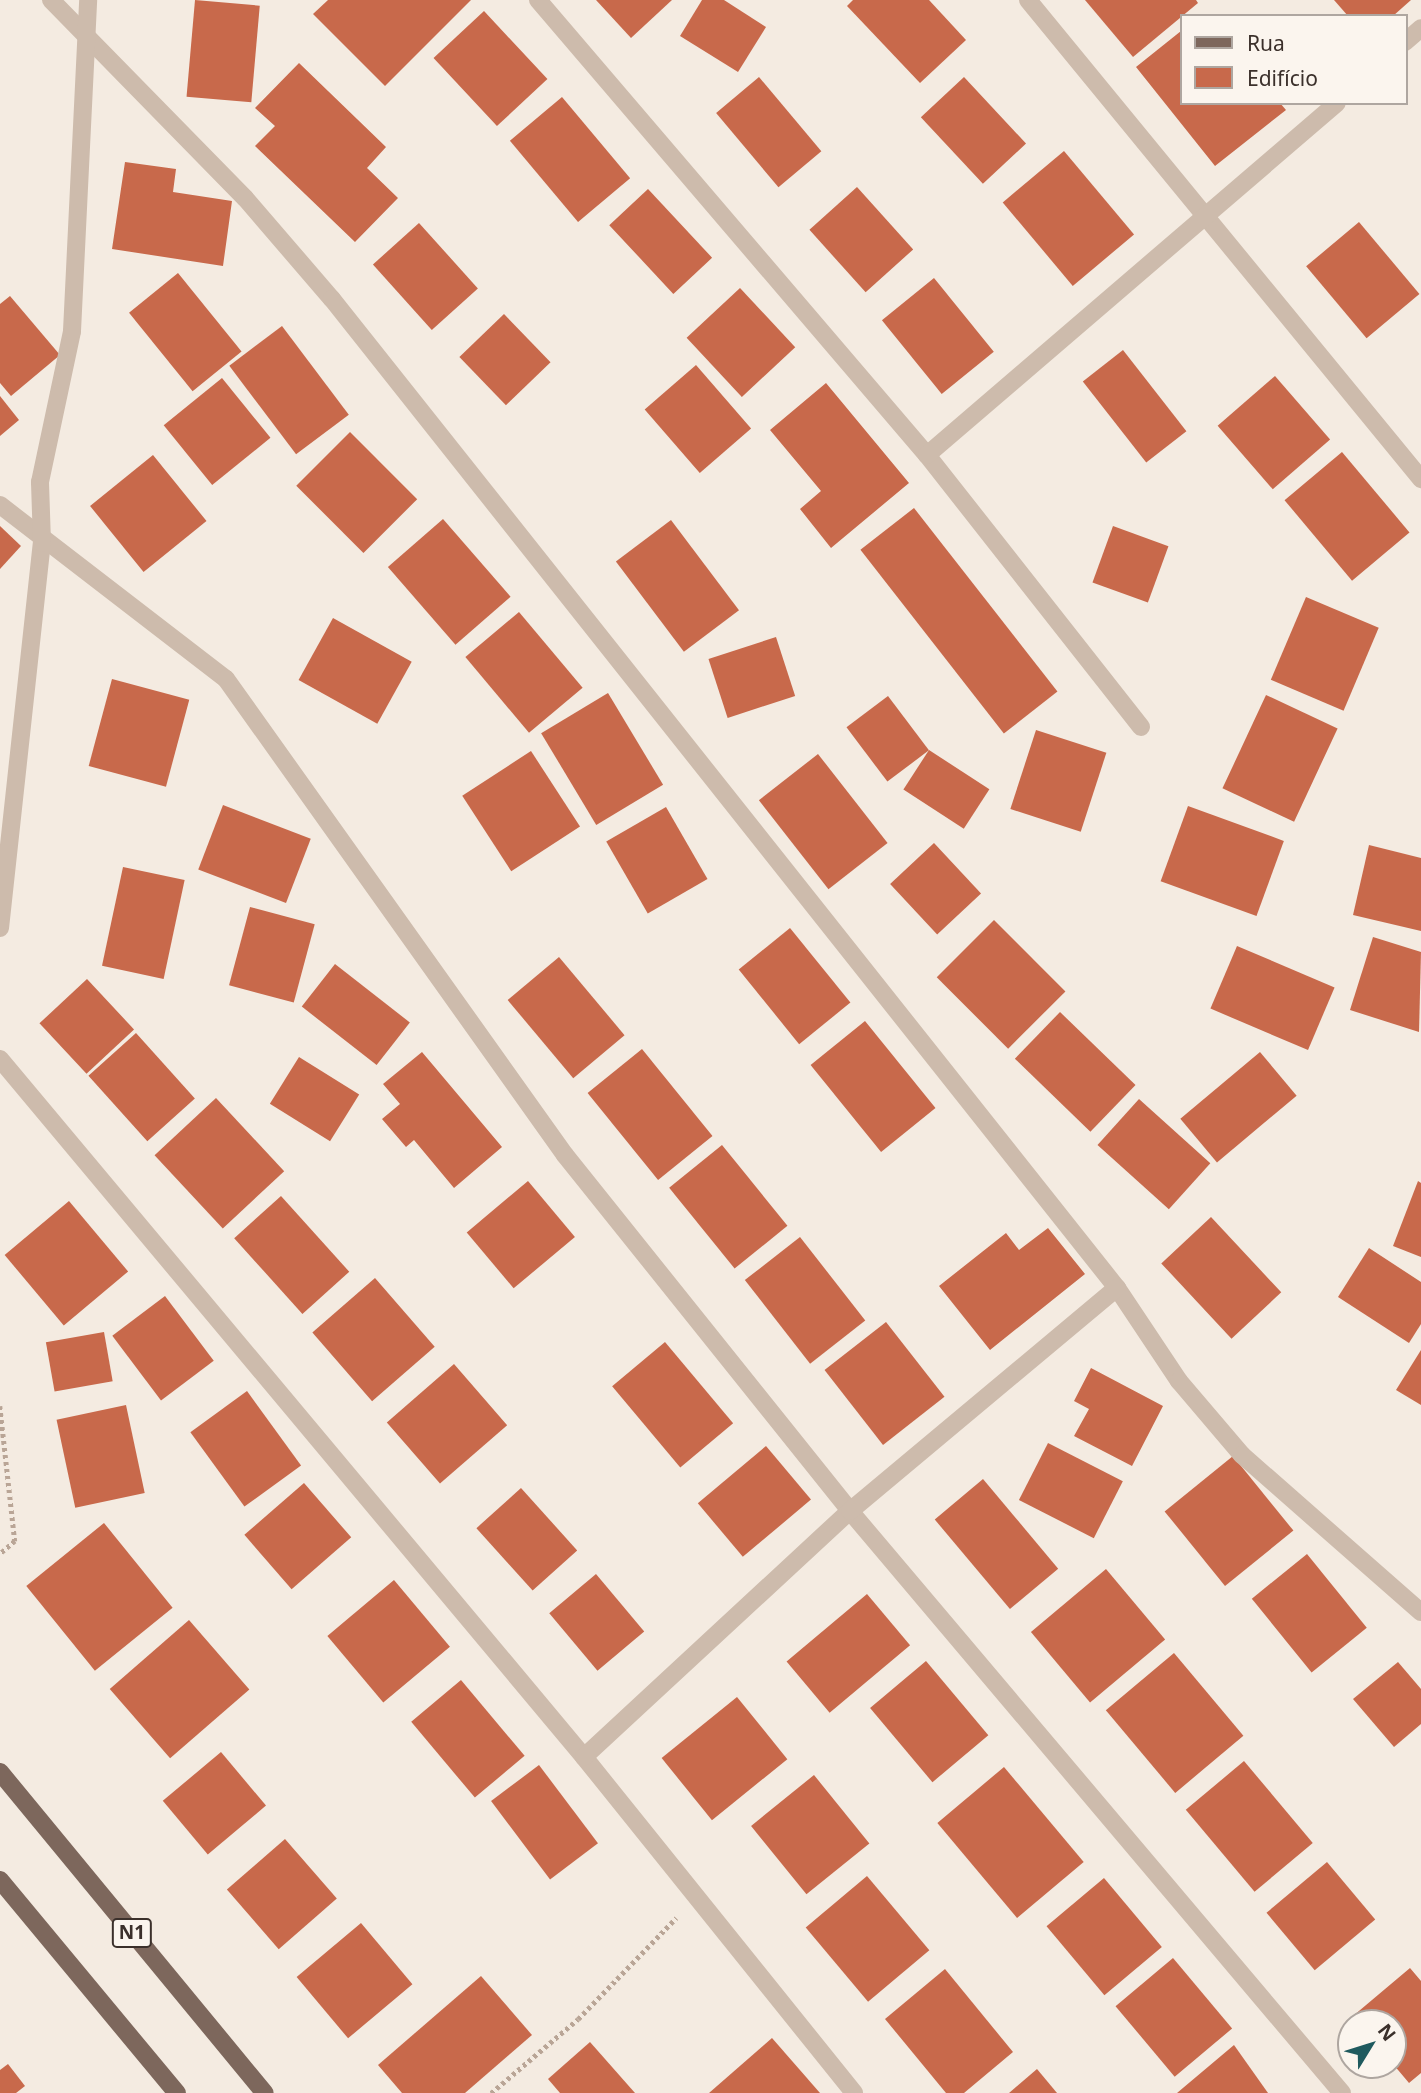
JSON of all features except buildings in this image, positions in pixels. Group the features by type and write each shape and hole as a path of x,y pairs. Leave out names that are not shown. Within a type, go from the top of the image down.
{"main road":[{"name":"N1","path":"0,1772 265,2093"},
{"path":"0,1880 177,2093"}],"street":[{"path":"51,0 85,40 168,117 332,299 1117,1288 1179,1381 1242,1455 1421,1612"},
{"path":"0,928 42,543 40,482 72,331 88,0"},
{"path":"538,0 927,455 1141,726"},
{"path":"1028,0 1205,222 1421,479"},
{"path":"1407,40 1421,28"},
{"path":"927,455 1205,222 1335,105"},
{"path":"0,505 42,543 226,679 516,1091 849,1511 1342,2093"},
{"path":"0,1059 584,1757 854,2093"},
{"path":"584,1757 849,1511 1117,1288"}],"path":[{"path":"0,1406 15,1541 0,1554"},
{"path":"491,2093 578,2019 696,1897"}]}
